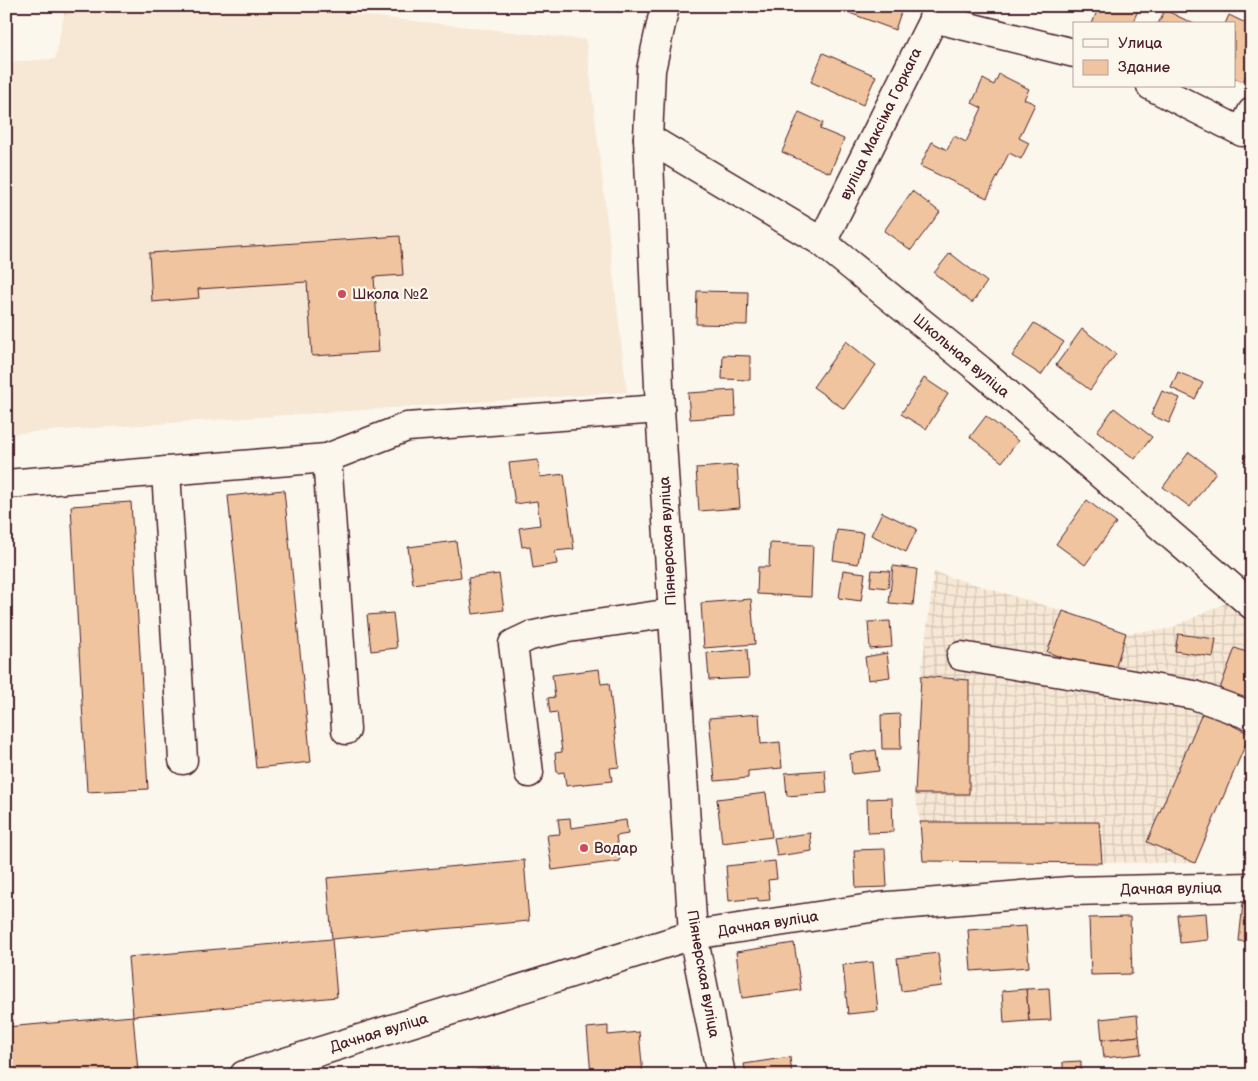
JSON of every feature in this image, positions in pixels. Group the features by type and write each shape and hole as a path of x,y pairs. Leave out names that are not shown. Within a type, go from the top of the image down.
{"street":[{"name":"Піянерская вуліца","path":"664,6 651,70 648,138 660,409 693,935 721,1075"},
{"path":"936,12 1073,53"},
{"name":"вуліца Максіма Горкага","path":"822,242 936,12"},
{"path":"1155,88 1242,132 1252,112"},
{"name":"Школьная вуліца","path":"648,138 822,242 980,370 1252,605"},
{"path":"6,484 327,458 407,428 660,409"},
{"path":"327,458 346,730"},
{"path":"166,471 183,760"},
{"path":"529,773 513,644 530,636 562,629 672,613"},
{"path":"961,656 1194,696 1252,716"},
{"name":"Дачная вуліца","path":"244,1075 693,935 877,907 1069,891 1252,887"}],"shaded area":[{"path":"64,6 216,6 64,15"},
{"path":"216,6 322,6 322,11 586,40 627,392 6,434 6,62 55,59 64,15"},
{"path":"934,572 1063,611 1126,633 1169,629 1228,602 1252,626 1250,734 1195,863 923,861 920,822 915,794 921,676"}],"building":[{"path":"849,6 903,6 895,30 847,12"},
{"path":"1099,6 1140,6 1133,22 1093,22"},
{"path":"1165,10 1190,22 1159,22"},
{"path":"1229,15 1252,26 1252,64 1243,82 1236,79 1236,22 1226,22"},
{"path":"823,53 876,76 863,105 811,82"},
{"path":"999,74 1029,89 1024,99 1035,104 1019,138 1029,143 1021,159 1009,153 987,198 920,166 932,142 947,150 954,136 966,142 982,108 972,103 983,79 994,85"},
{"path":"799,112 823,123 820,129 844,139 830,173 782,152"},
{"path":"912,191 940,212 911,250 884,231"},
{"name":"Школа №2","path":"400,236 403,275 374,277 379,352 312,356 307,282 198,289 199,298 152,302 149,253"},
{"path":"950,253 987,282 972,303 934,273"},
{"path":"697,291 748,292 747,325 696,324"},
{"path":"1034,323 1064,342 1041,375 1012,356"},
{"path":"1082,329 1116,354 1090,390 1056,365"},
{"path":"846,341 876,365 844,409 813,387"},
{"path":"723,355 750,356 750,380 722,379"},
{"path":"1178,372 1203,383 1195,399 1171,388"},
{"path":"924,378 948,394 926,429 901,414"},
{"path":"735,390 736,416 690,419 688,393"},
{"path":"1162,391 1180,398 1169,423 1151,415"},
{"path":"1114,408 1152,437 1135,459 1097,431"},
{"path":"986,416 1018,441 1002,462 970,437"},
{"path":"1252,446 1252,466 1243,461"},
{"path":"1189,452 1216,472 1190,507 1163,487"},
{"path":"538,460 540,477 564,474 574,549 555,551 557,564 533,568 530,546 522,547 519,528 540,525 537,501 515,504 509,463"},
{"path":"737,465 740,508 699,511 696,468"},
{"path":"284,490 311,762 256,768 228,496"},
{"path":"1087,500 1116,523 1085,565 1056,544"},
{"path":"131,502 148,789 87,792 71,506"},
{"path":"882,512 917,529 906,552 871,535"},
{"path":"837,530 863,533 858,564 833,560"},
{"path":"456,541 461,577 413,584 408,547"},
{"path":"770,543 813,545 811,597 757,594 758,567 769,567"},
{"path":"893,566 917,569 913,605 889,603"},
{"path":"843,570 865,573 861,601 839,598"},
{"path":"872,570 890,571 888,588 870,586"},
{"path":"499,574 504,610 473,614 468,578"},
{"path":"751,599 755,644 704,648 701,603"},
{"path":"1063,611 1126,633 1113,676 1047,652"},
{"path":"393,613 397,648 371,651 367,615"},
{"path":"890,621 892,647 870,649 868,622"},
{"path":"1178,634 1216,639 1213,657 1175,651"},
{"path":"1235,648 1252,654 1252,707 1218,694"},
{"path":"747,649 749,678 709,680 707,653"},
{"path":"887,653 890,677 868,680 865,657"},
{"path":"599,669 601,684 609,683 619,767 610,768 612,781 566,786 564,772 557,773 555,753 562,752 557,712 550,713 548,698 555,697 552,675"},
{"path":"921,676 969,680 969,794 915,794"},
{"path":"1203,711 1250,734 1195,863 1147,842"},
{"path":"759,714 761,744 780,742 782,768 748,771 748,778 715,781 709,718"},
{"path":"900,714 901,749 882,749 881,715"},
{"path":"876,750 879,771 852,774 850,754"},
{"path":"825,770 827,793 787,796 785,773"},
{"path":"766,793 772,837 722,843 717,799"},
{"path":"892,798 893,832 868,833 867,799"},
{"name":"Водар","path":"570,818 571,828 626,820 628,834 616,836 620,861 552,870 547,835 560,834 558,819"},
{"path":"920,822 1099,822 1102,863 923,861"},
{"path":"810,833 812,851 777,856 774,838"},
{"path":"885,849 887,887 856,888 854,850"},
{"path":"524,860 529,921 332,939 327,878"},
{"path":"775,861 777,879 768,880 770,900 758,901 758,898 729,901 726,866"},
{"path":"1243,903 1252,904 1252,942 1239,941"},
{"path":"1206,913 1208,940 1180,943 1177,915"},
{"path":"1130,917 1132,974 1091,975 1089,918"},
{"path":"1026,926 1029,967 971,971 968,930"},
{"path":"332,939 337,997 133,1016 128,957"},
{"path":"794,943 801,990 742,998 736,952"},
{"path":"938,953 942,986 901,991 897,958"},
{"path":"873,962 878,1011 848,1014 843,965"},
{"path":"1049,988 1051,1020 1029,1021 1026,989"},
{"path":"1026,989 1029,1021 1004,1023 1002,991"},
{"path":"1137,1015 1139,1036 1102,1040 1100,1019"},
{"path":"133,1016 138,1071 91,1075 6,1075 6,1027"},
{"path":"608,1026 608,1035 639,1032 643,1075 591,1075 587,1028"},
{"path":"1139,1036 1141,1054 1104,1058 1102,1040"},
{"path":"790,1057 792,1075 746,1075 744,1064"},
{"path":"1081,1061 1081,1075 1063,1075 1063,1062"},
{"path":"499,1066 500,1075 461,1075 461,1073"}],"place":[{"name":"Школа №2","path":"342,294"},
{"name":"Водар","path":"584,848"}]}
